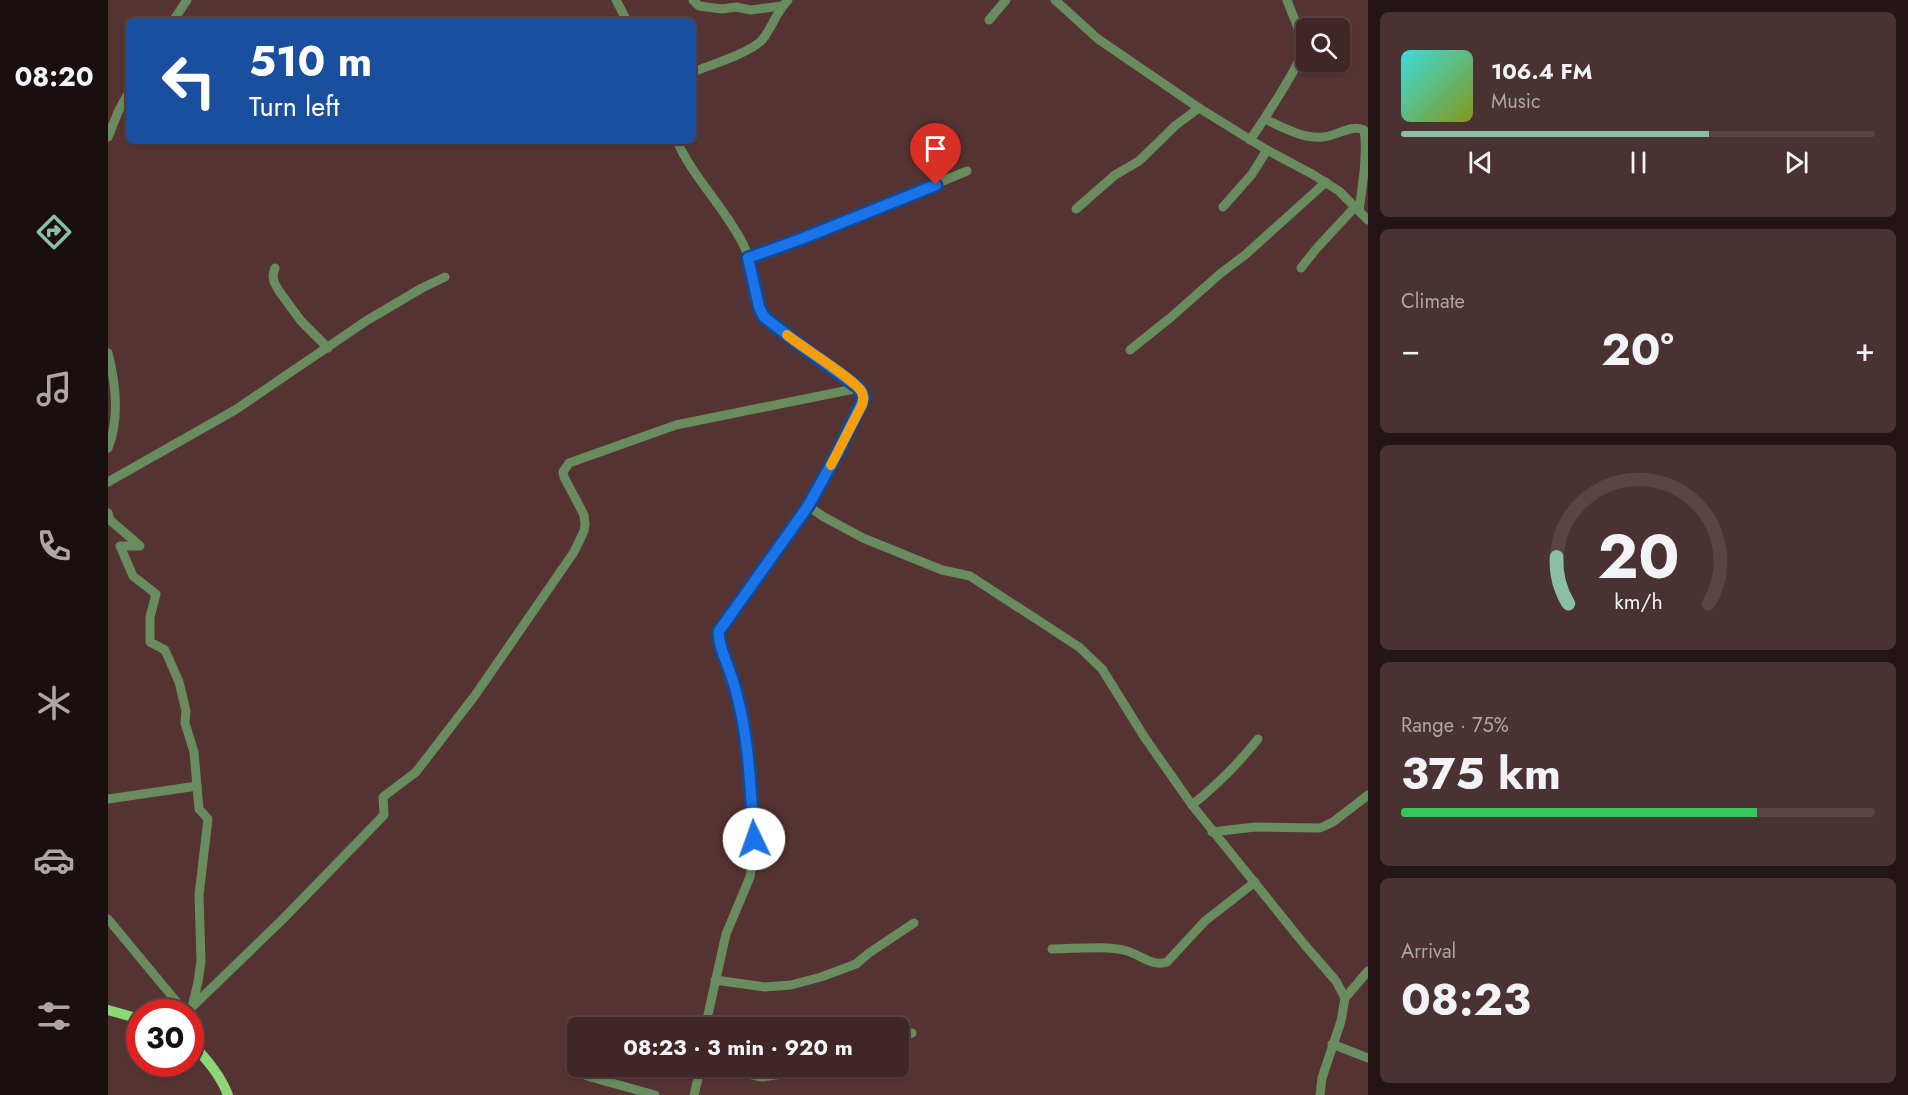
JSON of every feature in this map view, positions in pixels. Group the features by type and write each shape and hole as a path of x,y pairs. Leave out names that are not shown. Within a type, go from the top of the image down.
{"main road":[{"path":"108,1010 126,1015"},
{"path":"204,1056 220,1078 228,1095"}],"street":[{"path":"175,18 186,0"},
{"path":"616,0 625,18"},
{"path":"693,0 699,6 722,9 736,6 751,10 785,3"},
{"path":"989,20 1006,0"},
{"path":"1055,0 1098,39 1250,140 1326,182 1339,191 1368,220"},
{"path":"1250,140 1265,119 1301,55 1301,41 1287,0"},
{"path":"696,71 750,49 762,40 785,3"},
{"path":"108,137 126,97"},
{"path":"1076,209 1115,175 1139,161 1176,124 1199,108"},
{"path":"1265,119 1313,137 1324,137 1358,127 1364,130 1366,138 1365,164 1357,209 1322,242 1301,268"},
{"path":"678,144 743,243 759,307 764,317 859,388 864,398 808,506 719,631 718,636 734,682 750,766 754,839 750,877 726,934 707,1017"},
{"path":"1223,207 1252,174 1267,150"},
{"path":"748,258 801,239 967,171"},
{"path":"1130,350 1245,255 1326,182"},
{"path":"275,268 274,282 279,291 302,321 328,348"},
{"path":"108,482 236,410 366,321 445,277"},
{"path":"108,353 116,404 114,428 108,448"},
{"path":"201,999 384,815 383,796 416,772 494,668 574,552 584,531 584,515 564,477 565,467 569,463 684,423 859,388"},
{"path":"808,506 863,538 942,570 970,576 1079,647 1102,669 1145,738 1212,832 1336,981 1345,998"},
{"path":"108,513 110,520 140,546 120,546 132,576 156,594 150,617 150,642 165,650 179,682 186,711 185,723 194,752 199,809 208,819 199,895 201,961 193,999"},
{"path":"1192,805 1230,772 1258,739"},
{"path":"108,799 197,786"},
{"path":"1212,832 1255,827 1320,828 1333,822 1368,795"},
{"path":"1052,949 1115,948 1155,963 1167,962 1205,921 1255,882"},
{"path":"108,919 178,999"},
{"path":"715,980 765,987 791,985 821,977 856,964 914,923"},
{"path":"1320,1095 1320,1087 1332,1044 1341,1022 1345,998 1368,971"},
{"path":"1332,1044 1368,1058"},
{"path":"591,1077 655,1095"},
{"path":"694,1095 698,1077"}],"slow traffic":[{"path":"787,335 842,374 863,393 862,405 831,465"}],"route":[{"path":"754,839 750,766 734,682 719,641 719,631 808,506 837,454 864,398 859,388 842,374 764,317 759,307 748,258 936,185"}]}
